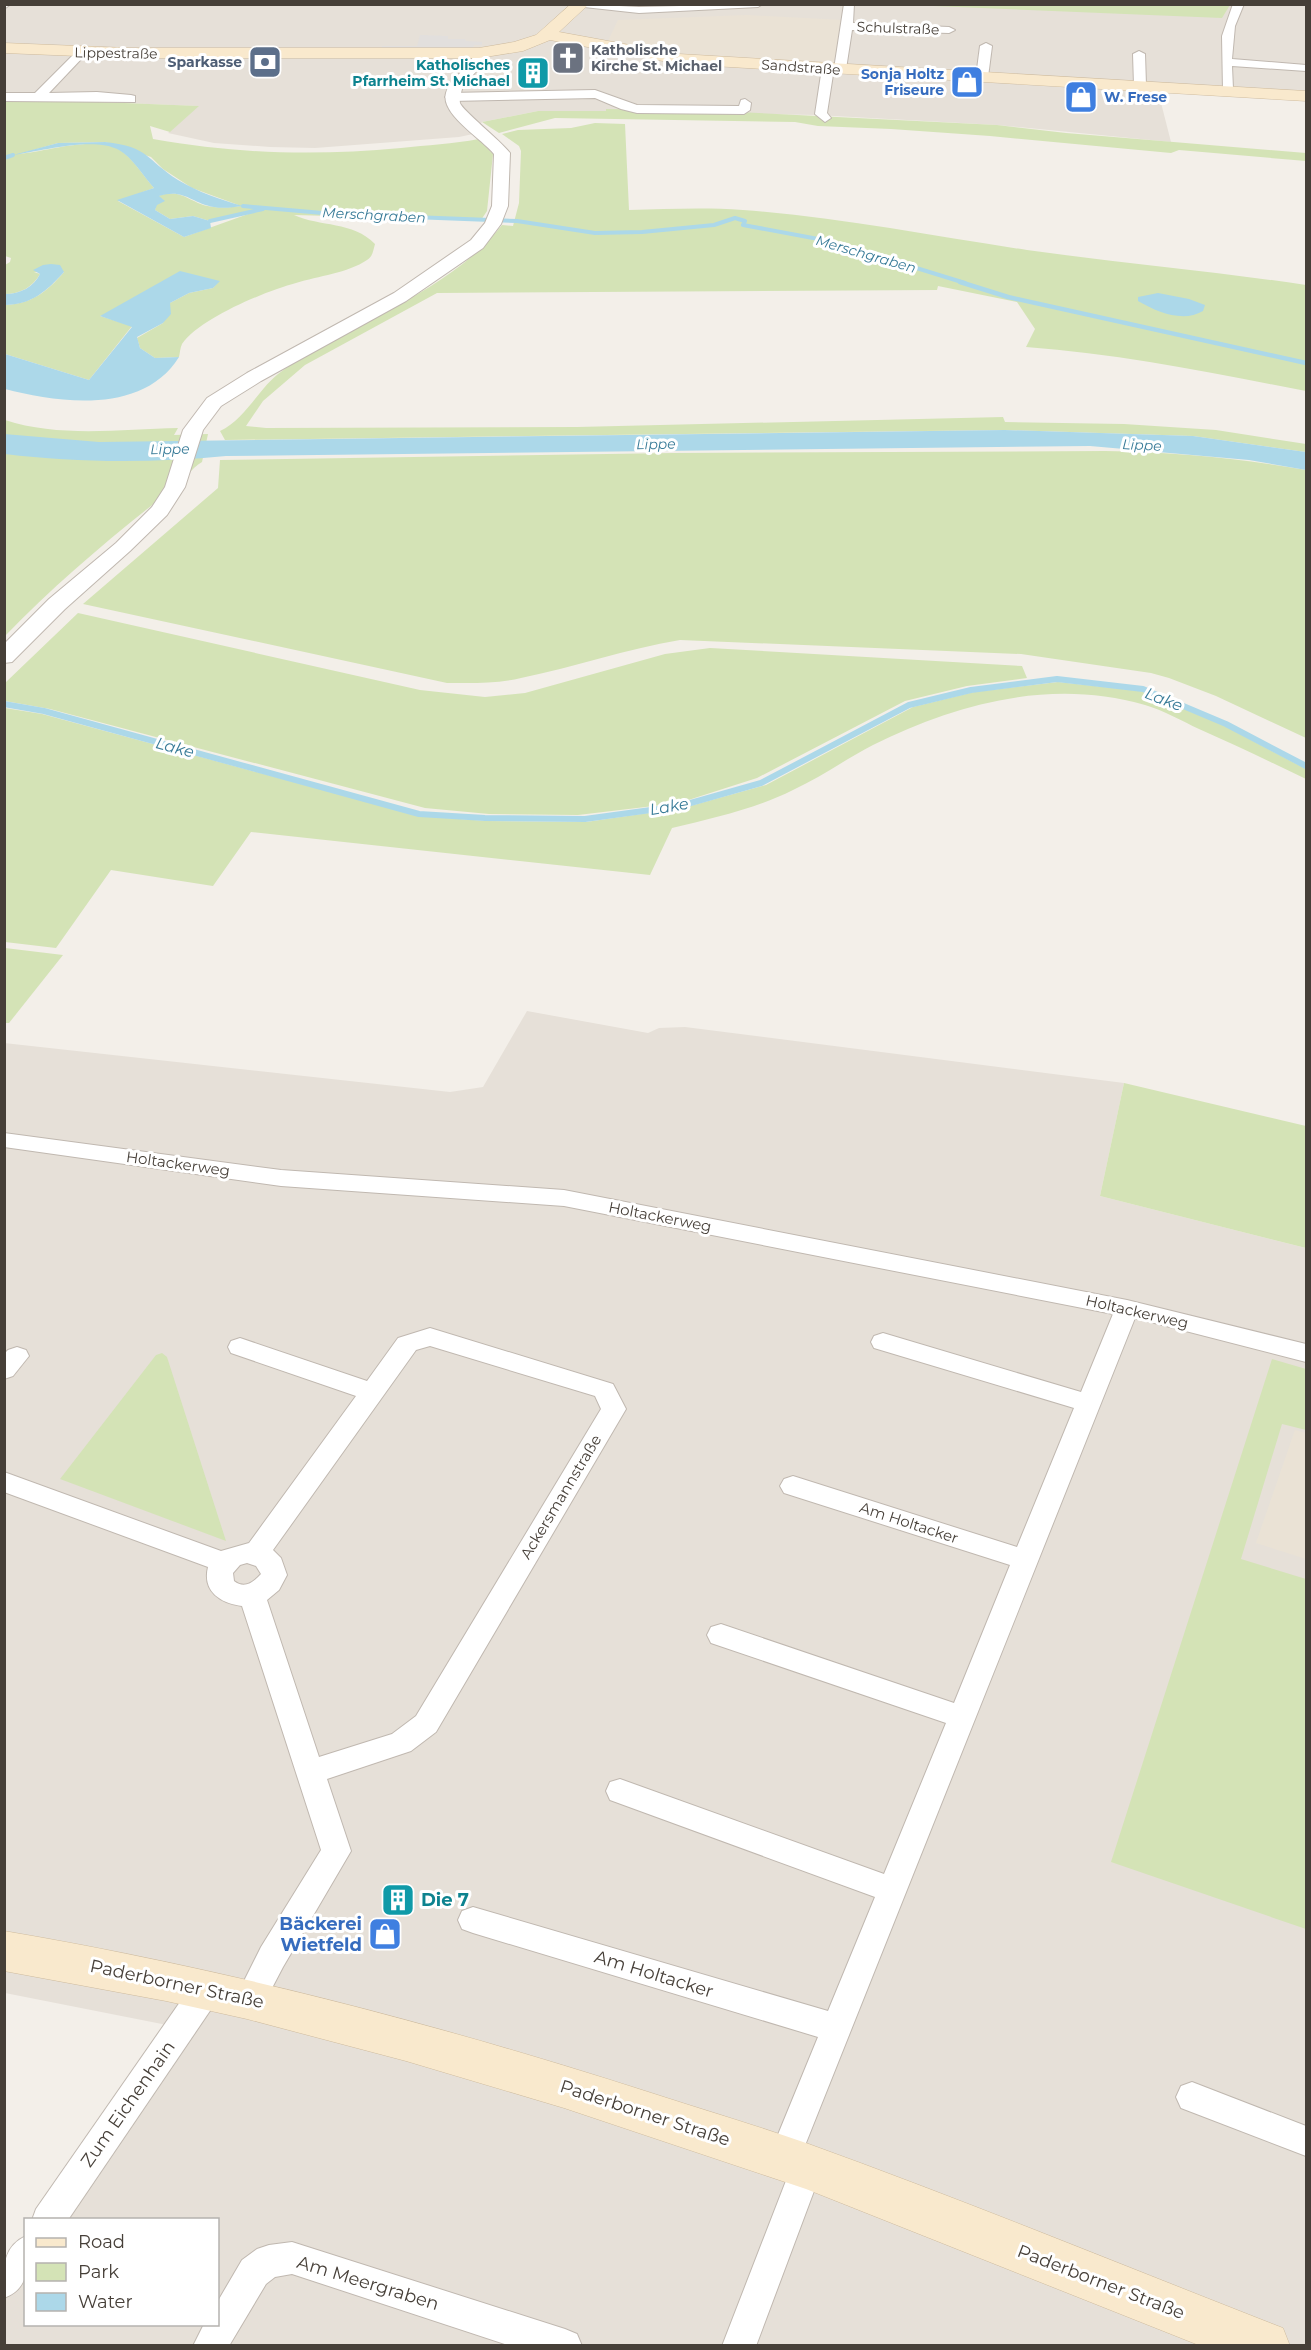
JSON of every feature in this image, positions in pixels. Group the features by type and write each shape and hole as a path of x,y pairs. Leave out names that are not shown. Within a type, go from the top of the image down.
{"main road":[{"path":"549,35 582,4"},
{"name":"Lippestraße","path":"4,48 82,52 256,54 479,53 517,47 549,35"},
{"name":"Sandstraße","path":"549,35 680,59 1227,89 1306,96"},
{"name":"Paderborner Straße","path":"4,1952 80,1963 101,1970 207,1989 292,2008 517,2070 795,2163 1265,2346"}],"street":[{"path":"582,4 639,10 758,4"},
{"path":"1227,89 1226,37 1230,20 1239,4"},
{"name":"Schulstraße","path":"825,118 820,114 821,97 834,69 848,26 849,5"},
{"name":"Schulstraße","path":"848,26 949,30"},
{"path":"982,77 986,46"},
{"path":"39,96 82,52"},
{"path":"4,657 57,604 144,529 160,511 175,487 192,430 204,413 227,392 400,297 477,244 495,220 500,206 504,157 496,143 463,118 453,106 451,97 462,75 478,60 479,53"},
{"path":"1139,54 1140,85"},
{"path":"1227,62 1306,68"},
{"path":"451,97 595,94 607,97 622,107 636,109 744,110 745,103"},
{"path":"4,97 131,99"},
{"name":"Holtackerweg","path":"4,1140 281,1178 564,1198 1127,1308 1306,1353"},
{"path":"739,2346 836,2028 1127,1308"},
{"name":"Ackersmannstraße","path":"256,1554 407,1344 430,1337 604,1390 614,1409 426,1724 401,1743 311,1772"},
{"path":"883,1342 1089,1403"},
{"path":"240,1347 372,1392"},
{"path":"4,1482 225,1563"},
{"name":"Am Holtacker","path":"793,1486 1025,1560"},
{"path":"239,1554 256,1554 272,1563 274,1575 264,1589 252,1595 239,1596 225,1590 219,1578 225,1563 239,1554"},
{"path":"250,1999 272,1957 336,1851 252,1595"},
{"path":"721,1635 962,1717"},
{"path":"620,1791 892,1890"},
{"name":"Am Holtacker","path":"473,1920 836,2028"},
{"name":"Zum Eichenhain","path":"49,2218 207,1989"},
{"path":"1192,2097 1306,2141"},
{"path":"4,2282 24,2255"},
{"name":"Am Meergraben","path":"210,2346 255,2272 269,2261 292,2258 565,2346"}],"shaded area":[{"path":"4,5 1306,5 1306,93 1253,88 1158,91 1171,142 997,125 816,115 538,111 482,122 473,134 459,137 315,148 270,147 214,143 168,133 198,106 50,100 5,101"},
{"path":"747,15 843,20 838,64 676,54 608,41 618,20"},
{"path":"420,35 448,36 448,39 482,42 482,45 474,45 473,48 381,50 382,46 417,46"},
{"path":"527,1011 648,1033 659,1028 685,1027 1124,1083 1100,1196 1306,1248 1306,2345 5,2345 5,2270 24,2240 24,2326 219,2326 219,2218 39,2218 167,2025 5,1993 4,1043 450,1092 483,1087"},
{"path":"1295,1430 1306,1433 1306,1559 1256,1543"}],"green space":[{"path":"909,5 1230,5 1222,18"},
{"path":"50,100 199,106 170,132 150,126 153,139 246,151 307,153 369,151 479,139 493,154 487,211 481,220 294,215 357,231 375,244 372,255 351,268 283,287 218,315 191,334 182,344 179,357 155,358 140,348 137,338 163,323 170,303 189,293 213,288 219,281 100,316 132,326 89,380 5,354 5,305 23,302 38,296 64,272 34,272 40,274 30,286 21,291 5,294 5,265 10,262 11,258 5,256 4,101","holes":["105,142 151,157 163,169 192,188 241,206 214,207 179,195 158,196 155,210 170,219 193,216 210,221 251,213 184,237 118,201 154,188 120,150 110,146 84,144 19,154 58,143"]},
{"path":"606,109 697,110 997,125 1306,153 1306,161 1179,150 1171,153 990,136 818,126 795,122 555,118 499,133 482,122 538,111 606,111"},
{"path":"595,123 625,124 629,210 686,208 779,213 1027,250 1306,285 1306,391 1132,359 1026,347 1035,329 1017,302 938,286 937,290 437,293 305,365 263,401 246,426 266,428 577,427 1003,417 1005,422 1124,424 1216,430 1306,444 1306,452 1193,436 1005,430 225,440 220,431 237,419 266,385 282,371 309,353 427,288 455,270 480,249 502,225 513,226 519,203 521,151 519,146 502,134 518,130 571,128"},
{"path":"5,420 26,426 69,431 178,428 174,435 208,434 202,462 179,484 66,577 5,636"},
{"path":"1105,451 1206,456 1306,470 1306,738 1216,696 1169,678 1151,673 1021,654 680,640 512,680 447,683 83,604 218,488 220,460 673,453"},
{"path":"78,613 420,690 485,697 525,693 665,654 710,648 1022,666 1027,678 967,686 905,701 757,778 679,803 578,815 489,814 425,808 50,709 5,701 5,683"},
{"path":"1058,682 1141,691 1223,725 1306,769 1306,779 1145,705 1110,697 1075,694 1006,699 938,717 905,730 764,803 672,828 650,875 251,832 213,886 111,870 56,948 5,942 5,708 42,714 419,816 487,821 586,822 683,808 766,785 913,707 974,692"},
{"path":"5,948 63,955 9,1023 5,1023"},
{"path":"1124,1083 1306,1126 1306,1248 1100,1196"},
{"path":"162,1353 167,1357 226,1541 60,1479 156,1355"},
{"path":"1272,1359 1306,1369 1306,1430 1282,1424 1241,1559 1306,1579 1306,1929 1111,1862"}],"water":[{"path":"105,142 131,147 146,155 178,180 210,195 243,206 217,208 181,195 159,196 165,201 157,205 155,210 170,219 193,216 210,221 211,228 184,237 117,200 154,188 133,162 119,150 96,144 82,144 13,155 58,143"},
{"path":"51,264 60,265 64,272 51,285 31,300 5,305 5,294 16,293 30,286 40,274 33,270"},
{"path":"180,271 220,281 213,288 189,293 170,303 171,314 163,323 137,337 140,348 155,358 179,357 163,376 144,388 122,396 99,400 50,398 5,389 5,354 89,380 132,327 100,316"},
{"path":"1158,293 1189,299 1205,305 1203,311 1179,316 1153,309 1138,301 1138,297"},
{"name":"Lippe","path":"1005,430 1193,436 1306,452 1306,470 1249,460 1090,446 226,456 143,461 88,460 5,454 4,434 99,442"}],"waterway":[{"path":"4,158 13,155"},
{"name":"Merschgraben","path":"243,206 334,214 517,221 595,233 642,232 714,225 735,218 745,221 743,225 829,241 965,283"},
{"path":"210,221 263,209"},
{"name":"Merschgraben","path":"960,282 1008,297 1306,363"},
{"name":"Lake","path":"4,704 44,711 419,814 485,818 585,819 680,806 761,783 909,705 971,690 1057,679 1143,689 1226,724 1306,766"}],"place":[{"name":"Katholische Kirche St. Michael","path":"568,58"},
{"name":"Sparkasse","path":"265,62"},
{"name":"Katholisches Pfarrheim St. Michael","path":"533,73"},
{"name":"Sonja Holtz Friseure","path":"967,82"},
{"name":"W. Frese","path":"1081,97"},
{"name":"Die 7","path":"398,1900"},
{"name":"Bäckerei Wietfeld","path":"385,1934"}]}
